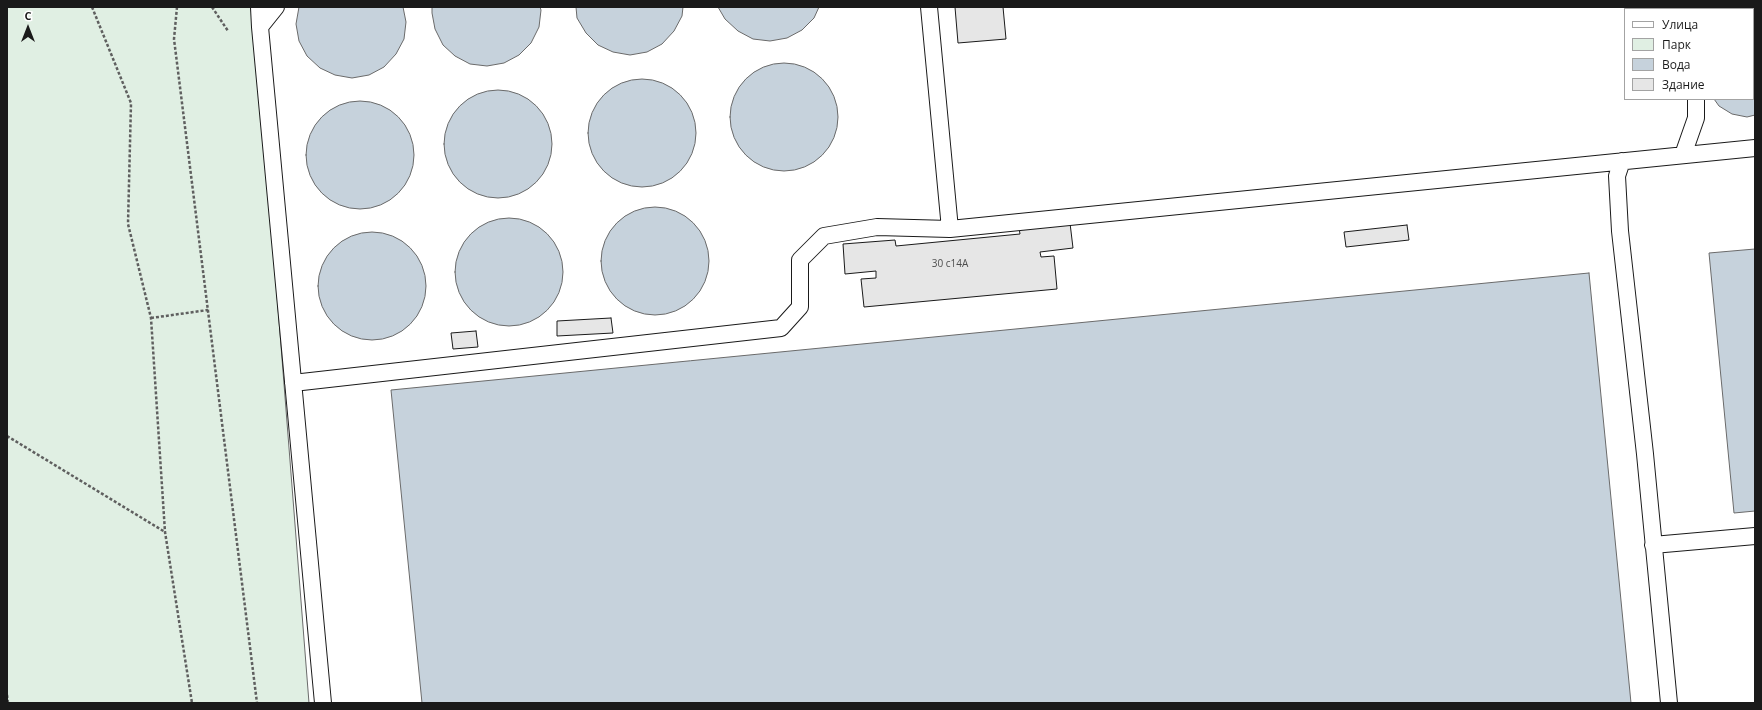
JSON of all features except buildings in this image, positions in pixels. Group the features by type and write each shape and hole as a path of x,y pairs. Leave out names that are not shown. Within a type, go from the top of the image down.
{"lane":[{"path":"258,7 323,703"},
{"path":"260,27 276,7"},
{"path":"930,7 950,229"},
{"path":"1683,155 1696,118 1696,100"},
{"path":"293,383 781,328 800,307 800,260 824,236 877,227 950,229 1755,148"},
{"path":"1622,162 1617,176 1620,231 1645,454 1669,703"},
{"path":"1653,545 1755,536"}],"path":[{"path":"92,7 131,103 128,224 151,318 165,532 192,703"},
{"path":"177,7 174,39 257,703"},
{"path":"212,7 228,31"},
{"path":"151,318 208,310"},
{"path":"7,436 165,532"},
{"path":"7,695 8,703"}],"green space":[{"path":"7,7 251,7 276,282 309,703 7,703"}],"water":[{"path":"299,7 403,7 406,22 404,39 396,54 384,67 369,75 352,78 335,75 320,68 307,56 299,41 296,24"},
{"path":"432,7 540,7 541,10 539,27 531,43 519,55 504,63 487,66 470,64 455,56 443,45 435,29"},
{"path":"576,7 683,7 682,16 674,31 662,44 647,52 630,55 613,52 598,45 586,33 577,18"},
{"path":"718,7 819,7 814,18 802,30 787,38 770,41 753,39 738,31 725,19"},
{"path":"1755,38 1755,115 1747,117 1732,114 1719,106 1715,100 1754,100"},
{"path":"784,63 805,67 822,79 834,96 838,117 834,138 822,155 805,167 784,171 763,167 746,155 734,138 730,117 734,96 746,79 763,67"},
{"path":"642,79 663,83 680,95 692,112 696,133 692,154 680,171 663,183 642,187 621,183 604,171 592,154 588,133 592,112 604,95 621,83"},
{"path":"498,90 519,94 536,106 548,123 552,144 548,165 536,182 519,194 498,198 477,194 460,182 448,165 444,144 448,123 460,106 477,94"},
{"path":"360,101 381,105 398,117 410,134 414,155 410,176 398,193 381,205 360,209 339,205 322,193 310,176 306,155 310,134 322,117 339,105"},
{"path":"655,207 676,211 693,223 705,240 709,261 705,282 693,299 676,311 655,315 634,311 617,299 605,282 601,261 605,240 617,223 634,211"},
{"path":"509,218 530,222 547,234 559,251 563,272 559,293 547,310 530,322 509,326 488,322 471,310 459,293 455,272 459,251 471,234 488,222"},
{"path":"372,232 393,236 410,248 422,265 426,286 422,307 410,324 393,336 372,340 351,336 334,324 322,307 318,286 322,265 334,248 351,236"},
{"path":"1755,249 1755,511 1734,513 1709,253"},
{"path":"1589,273 1631,703 422,703 391,390"}]}
